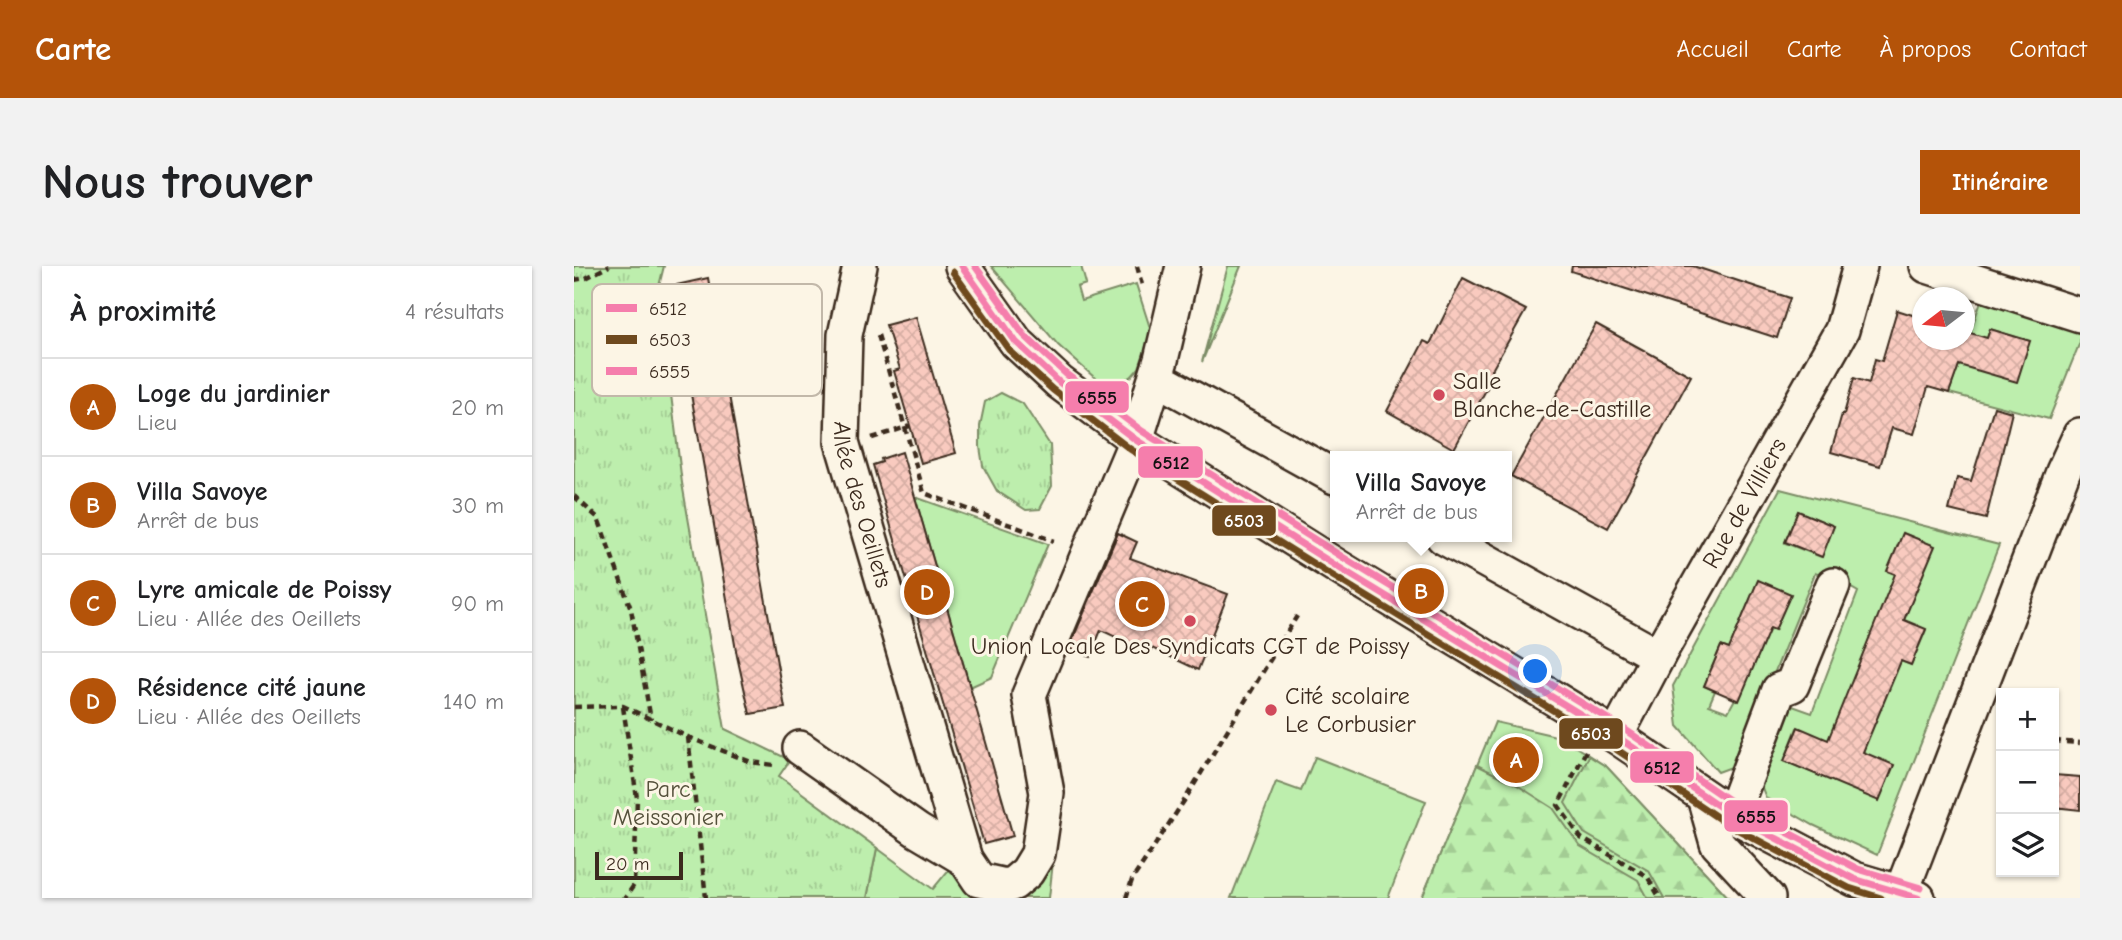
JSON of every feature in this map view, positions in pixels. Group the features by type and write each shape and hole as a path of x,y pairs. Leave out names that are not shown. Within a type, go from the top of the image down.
{"street":[{"name":"Allée des Oeillets","path":"860,266 845,335 842,442 965,859 979,880 1006,886 1014,883 1027,872 1038,854 1047,793 1029,695 1136,440"},
{"path":"962,266 1016,341 1059,382 1136,440 1616,736 1704,797 1847,888 1910,896 2048,511 2080,435"},
{"path":"1136,440 1156,378 1184,266"},
{"name":"Rue de Villiers","path":"1616,736 1658,656 1842,330 1860,266"},
{"path":"1927,266 2080,315"},
{"path":"1156,378 1330,474"},
{"path":"1452,542 1658,656"},
{"path":"1732,815 1779,690 1792,685 1833,585"},
{"name":"Allée des Oeillets","path":"793,757 965,859"},
{"path":"1704,797 1717,843 1768,898"}],"path":[{"path":"574,280 586,278 609,266"},
{"path":"1137,266 1142,285"},
{"path":"877,329 908,427 924,493 1054,541"},
{"path":"867,439 908,427"},
{"path":"574,496 598,518 631,609 651,720"},
{"path":"1126,898 1132,880 1184,801 1297,616"},
{"path":"623,706 638,798 634,885 625,898"},
{"path":"574,707 623,706 688,737 751,762 793,757"},
{"path":"688,737 706,898"},
{"path":"2059,741 2080,743"},
{"path":"1585,753 1558,805 1581,838 1647,876 1660,898"}],"green space":[{"name":"Parc Meissonier","path":"574,266 664,266 660,284 592,284 592,396 671,396 682,483 725,729 790,760 779,776 877,848 867,898 574,898"},
{"path":"991,266 1081,266 1086,284 1077,287 1081,301 1136,284 1151,331 1139,368 1118,385 1104,386 1058,345"},
{"path":"1228,266 1241,266 1202,362"},
{"path":"1981,301 2080,331 2080,342 2049,419 1949,393 1964,350 1975,350 1975,318","holes":["1990,329 2029,341 1977,370"]},
{"path":"1001,393 1023,404 1050,445 1052,486 1040,509 1026,510 997,491 983,466 980,426 985,402"},
{"path":"1780,489 1999,545 1877,855 1813,825 1766,798 1757,775 1787,704 1812,713 1858,592 1815,573 1737,765 1718,772 1678,726 1673,686","holes":["1798,511 1834,526 1821,557 1785,543","1903,533 1934,546 1919,583 1888,571","1758,581 1790,594 1775,630 1743,616","1881,611 1926,630 1911,665 1866,648","1721,646 1756,660 1728,712 1709,705 1715,691 1704,686","1797,728 1798,728 1823,777 1784,761"]},
{"path":"915,497 1048,544 992,677 970,687"},
{"path":"1495,722 1560,737 1607,767 1729,898 1422,898"},
{"path":"1589,756 1607,767 1729,898 1664,898 1649,871 1584,833 1565,803"},
{"path":"1315,757 1426,801 1388,898 1231,898 1276,782 1301,791"},
{"path":"1477,765 1517,785 1553,808 1580,846 1638,880 1648,898 1422,898"},
{"path":"877,848 933,889 951,867 1038,882 1053,862 1049,898 867,898"}],"building":[{"path":"1572,266 1693,266 1790,298 1777,338 1571,271"},
{"path":"708,278 709,284 681,284"},
{"path":"1463,278 1526,310 1488,377 1492,379 1454,449 1387,411 1424,341 1430,344"},
{"path":"1897,310 1912,315 1912,350 1975,350 1975,334 1987,338 1990,329 2030,341 2017,382 1959,365 1949,393 1928,387 1914,434 1892,428 1880,466 1831,452 1854,378 1869,383 1875,359 1882,361"},
{"path":"916,317 956,453 921,463 894,371 900,369 886,325"},
{"path":"1596,324 1691,376 1608,528 1512,474"},
{"path":"691,396 729,396 785,708 750,714 737,656"},
{"path":"1994,407 2012,412 1986,519 1949,510 1957,478 1971,481"},
{"path":"902,452 1013,836 984,844 873,465 882,462 881,459"},
{"path":"1798,511 1834,526 1822,557 1785,542"},
{"path":"1118,533 1137,542 1130,558 1228,594 1198,670 1152,648 1150,653 1101,630 1090,657 1069,648"},
{"path":"1903,533 1935,546 1904,620 1926,629 1911,665 1901,661 1863,752 1894,765 1879,801 1784,761 1798,727 1828,740 1895,574 1887,571"},
{"path":"1758,580 1791,594 1775,630 1770,628 1739,701 1704,686 1721,646 1729,649"},
{"path":"2059,775 2080,777 2080,810 2059,808"}],"transit line":[{"name":"6512","path":"962,266 1016,342 1059,382 1136,440 1616,736 1732,815 1854,879 1918,898"},
{"name":"6555","path":"975,266 1024,335 1066,374 1142,431 1621,727 1737,806 1858,869 1921,888"},
{"name":"6503","path":"953,272 1009,350 1053,390 1130,449 1610,745 1727,824 1849,888 1881,898"}],"place":[{"name":"Salle Blanche-de-Castille","path":"1439,395"},
{"name":"Villa Savoye","path":"1421,591"},
{"name":"Résidence cité jaune","path":"927,592"},
{"name":"Lyre amicale de Poissy","path":"1142,604"},
{"name":"Union Locale Des Syndicats CGT de Poissy","path":"1190,621"},
{"name":"Cité scolaire Le Corbusier","path":"1271,710"},
{"name":"Loge du jardinier","path":"1516,760"}]}
